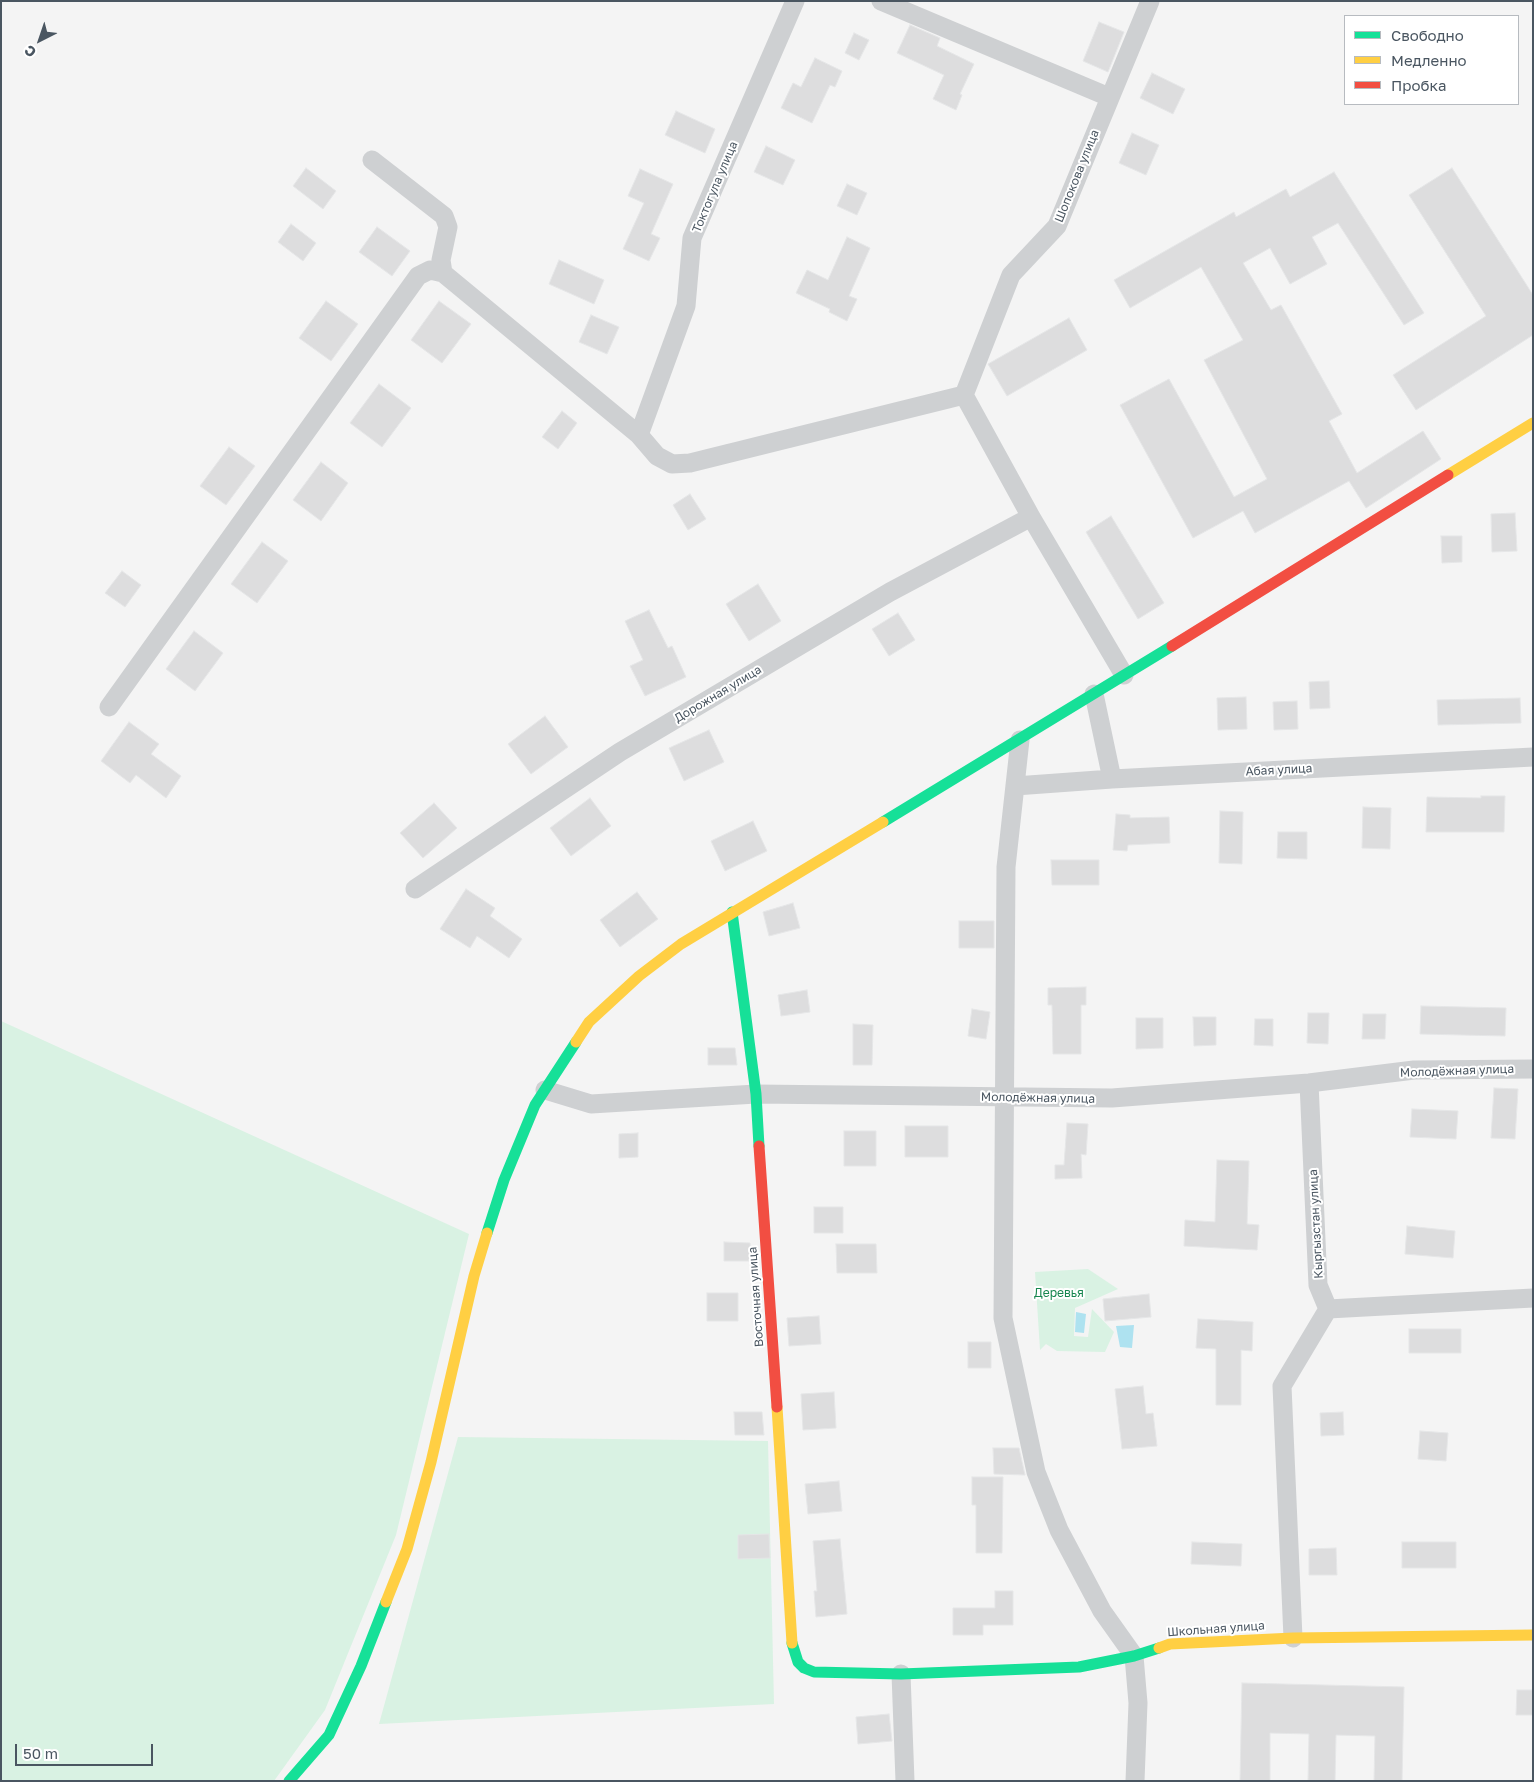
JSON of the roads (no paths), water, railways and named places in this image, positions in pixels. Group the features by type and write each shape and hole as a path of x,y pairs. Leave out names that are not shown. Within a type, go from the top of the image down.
{"street":[{"name":"Токтогула улица","path":"639,435 686,306 692,238 795,1"},
{"path":"881,1 1109,97"},
{"name":"Шопокова улица","path":"964,395 1011,275 1057,226 1150,1"},
{"path":"372,160 444,216 448,226 441,260 443,273"},
{"path":"109,707 418,276 430,270 443,273 639,435 657,456 672,464 690,462 964,395 1031,517 1124,675"},
{"path":"289,1781 329,1735 361,1666 407,1549 431,1462 474,1276 504,1180 535,1105 590,1022 639,976 667,954 732,912 1020,740 1533,423"},
{"name":"Дорожная улица","path":"416,889 620,752 890,592 1031,517"},
{"path":"1094,694 1112,779"},
{"path":"1020,740 1006,866 1006,1097 1003,1318 1036,1472 1063,1538 1102,1611 1134,1656 1138,1703 1135,1781"},
{"name":"Абая улица","path":"1015,786 1112,779 1533,757"},
{"name":"Восточная улица","path":"732,912 756,1094 793,1651 798,1662 814,1672"},
{"name":"Молодёжная улица","path":"545,1090 591,1104 756,1094 1112,1098 1309,1083 1414,1070 1533,1069"},
{"name":"Кыргызстан улица","path":"1309,1083 1318,1285 1328,1309"},
{"path":"1293,1638 1282,1386 1328,1309 1533,1298"},
{"name":"Школьная улица","path":"814,1672 901,1674 1079,1667 1134,1656 1170,1644 1293,1638 1533,1635"},
{"path":"901,1674 905,1781"}],"water":[{"path":"1076,1312 1086,1314 1084,1333 1075,1332"},
{"path":"1134,1325 1132,1348 1120,1347 1116,1326"}],"park label":[{"name":"Деревья","path":"1059,1293"}]}
